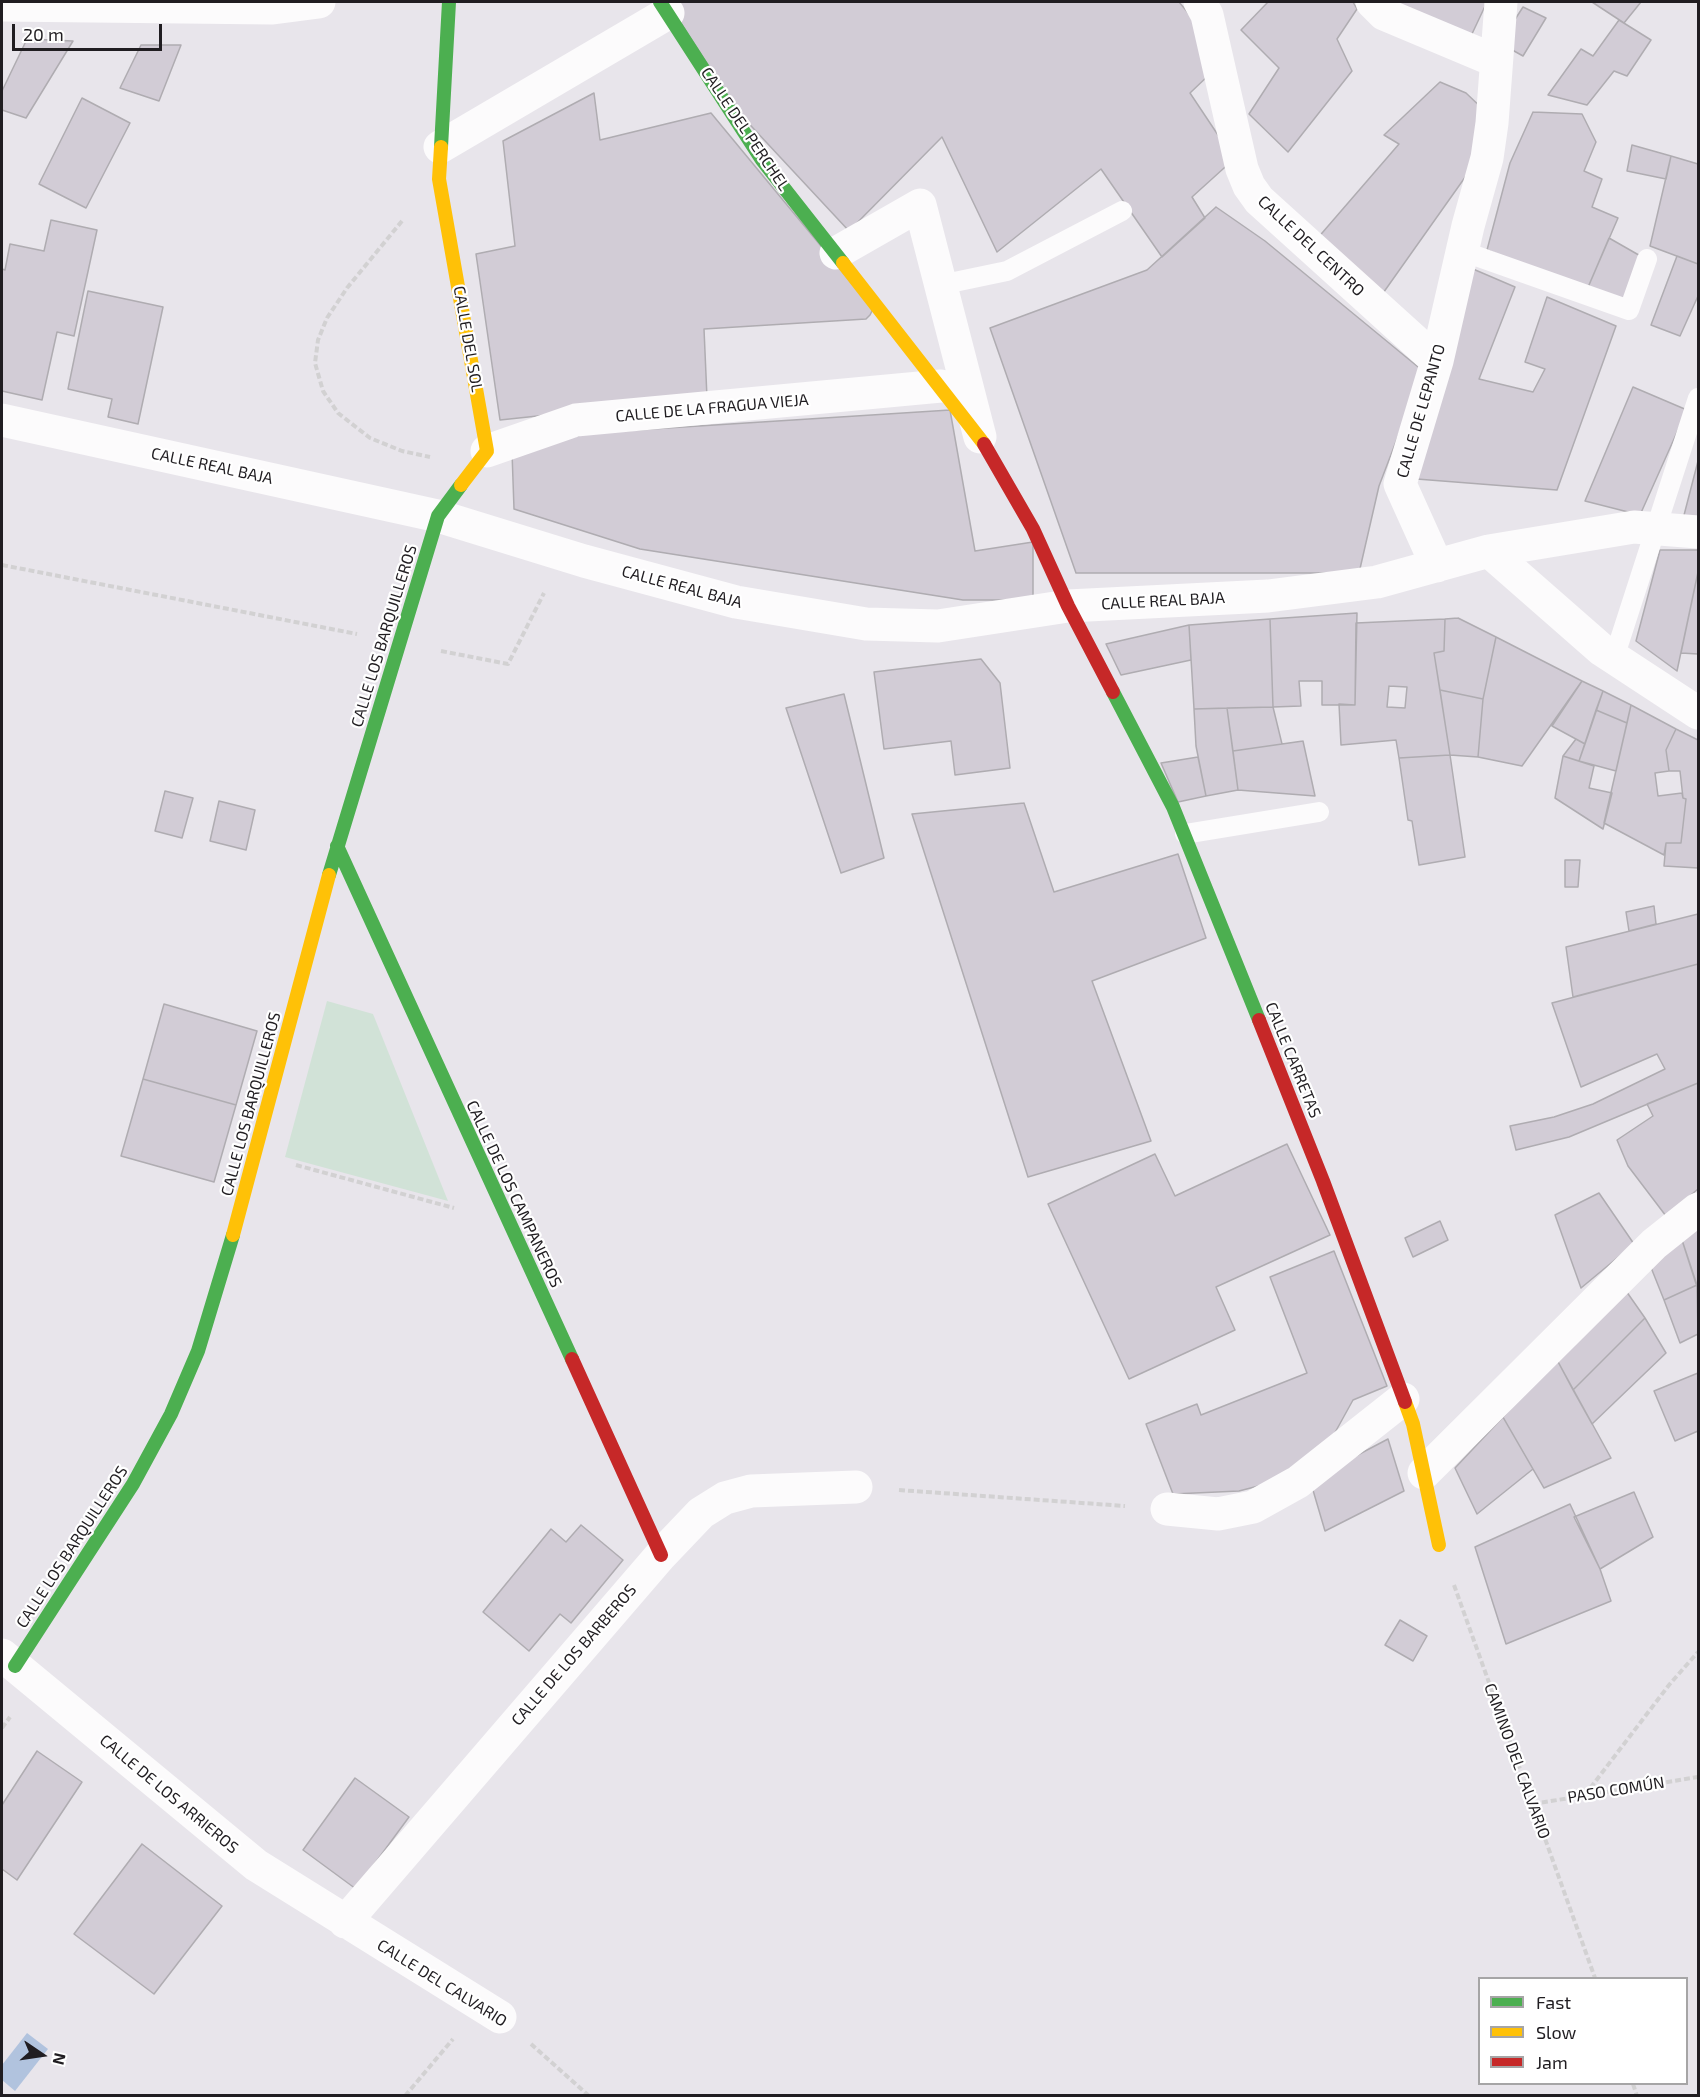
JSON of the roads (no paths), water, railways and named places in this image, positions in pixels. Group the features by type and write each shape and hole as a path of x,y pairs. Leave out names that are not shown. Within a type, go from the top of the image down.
{"street":[{"path":"2,5 273,8 319,2"},
{"name":"CALLE DEL SOL","path":"449,2 439,179 484,455"},
{"name":"CALLE DEL CENTRO","path":"1200,2 1207,15 1225,83 1242,169 1249,186 1259,200 1437,361"},
{"path":"1372,2 1384,14 1496,61"},
{"name":"CALLE DE LEPANTO","path":"1437,566 1400,484 1437,361 1462,250 1487,158 1492,123 1501,2"},
{"path":"440,147 664,8"},
{"name":"CALLE DEL PERCHEL","path":"664,8 762,160 980,437 1033,529 1068,606"},
{"name":"CALLE DEL PERCHEL","path":"836,253 920,205 980,437"},
{"name":"CALLE DE LA FRAGUA VIEJA","path":"484,455 576,420 941,386"},
{"name":"CALLE REAL BAJA","path":"2,420 438,516 584,561 736,602 866,624 938,626 1068,606 1268,596 1377,582 1489,551 1645,529 1698,532"},
{"path":"438,516 484,455"},
{"name":"CALLE LOS BARQUILLEROS","path":"8,1661 133,1485 171,1414 198,1351 337,846 438,516"},
{"path":"1489,551 1614,658 1698,713"},
{"name":"CALLE CARRETAS","path":"1068,606 1185,834 1323,1181 1413,1424 1440,1545"},
{"name":"CALLE DE LOS CAMPANEROS","path":"337,846 661,1555"},
{"path":"1424,1473 1654,1244 1698,1209"},
{"path":"1167,1509 1218,1514 1253,1507 1298,1482 1403,1399"},
{"name":"CALLE DE LOS BARBEROS","path":"345,1922 661,1555 701,1513 725,1498 751,1491 856,1487"},
{"name":"CALLE DE LOS ARRIEROS","path":"8,1661 232,1847 345,1922"},
{"name":"CALLE DEL CALVARIO","path":"345,1922 491,2011"}],"lane":[{"path":"940,285 1007,271 1122,211"},
{"path":"1462,250 1629,310 1647,259"},
{"path":"1614,658 1645,529 1698,398"},
{"path":"1185,834 1319,812"}],"water":[{"path":"27,2033 48,2049 15,2091 2,2080 2,2065"}]}
